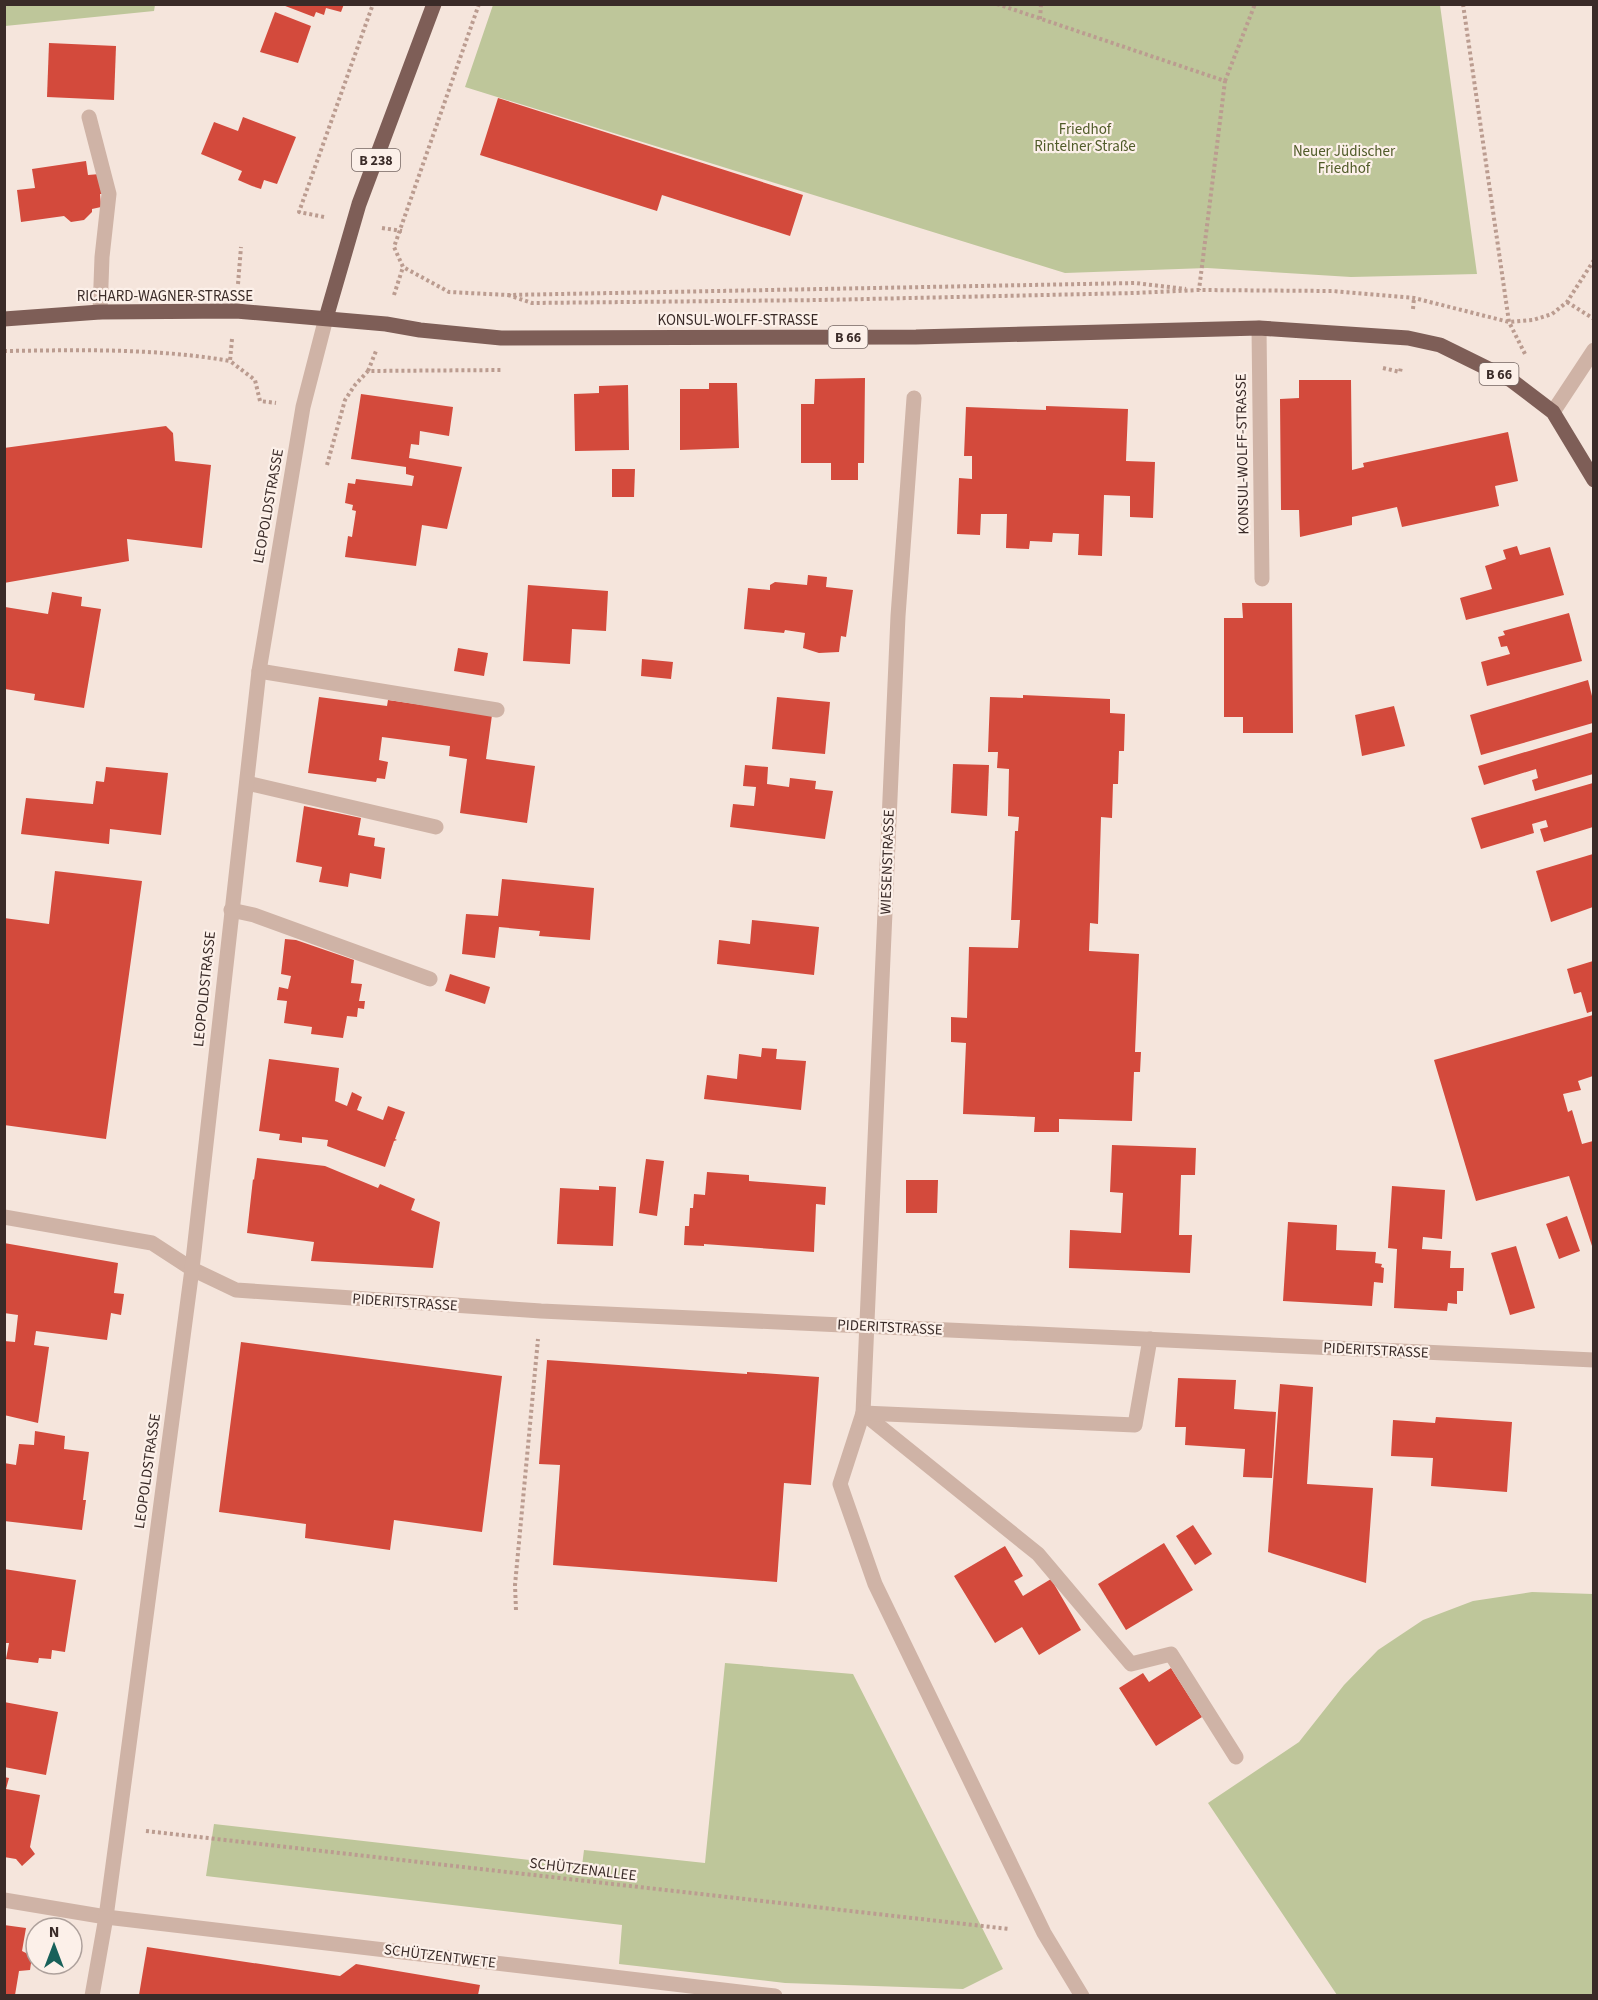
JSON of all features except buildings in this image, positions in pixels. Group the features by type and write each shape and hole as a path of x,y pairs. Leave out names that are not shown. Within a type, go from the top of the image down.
{"main road":[{"name":"LEOPOLDSTRASSE","path":"326,318 359,204 434,4"},
{"name":"RICHARD-WAGNER-STRASSE","path":"4,319 100,312 236,311 326,318"},
{"name":"KONSUL-WOLFF-STRASSE","path":"326,318 501,338 916,337 1259,328 1408,338 1440,345 1511,380 1553,412"},
{"name":"B 66","path":"1553,412 1593,480"}],"street":[{"path":"90,117 109,194 102,257 100,312"},
{"name":"LEOPOLDSTRASSE","path":"92,1995 106,1917 192,1269 259,671 303,407 326,318"},
{"name":"KONSUL-WOLFF-STRASSE","path":"1259,328 1262,579"},
{"path":"1553,412 1593,350"},
{"name":"WIESENSTRASSE","path":"914,398 897,628 863,1413 840,1484 875,1584 1044,1934 1082,1995"},
{"path":"259,671 497,710"},
{"path":"247,783 436,827"},
{"path":"231,910 254,915 430,979"},
{"name":"PIDERITSTRASSE","path":"4,1217 152,1243 192,1269 236,1290 540,1311 1593,1360"},
{"path":"863,1413 1136,1425 1150,1339"},
{"path":"863,1413 1038,1554 1131,1664 1171,1654 1236,1757"},
{"name":"SCHÜTZENTWETE","path":"4,1900 106,1917 775,1995"}],"path":[{"path":"299,212 373,4"},
{"path":"479,4 394,247 403,267 448,292 508,295 1135,283 1198,290"},
{"path":"997,4 1225,81"},
{"path":"1040,19 1041,4"},
{"path":"1198,290 1225,81 1255,4"},
{"path":"1463,4 1509,322"},
{"path":"230,361 241,247"},
{"path":"508,295 532,303 1134,294 1198,290 1333,291 1414,298 1509,322 1533,320 1552,314 1567,302 1593,260"},
{"path":"1567,302 1593,319"},
{"path":"4,351 87,350 191,354 230,361 255,381 260,401 342,413"},
{"path":"1380,368 1400,372"},
{"path":"327,465 345,400 368,371 511,370"},
{"path":"516,1610 515,1585 540,1311"},
{"name":"SCHÜTZENALLEE","path":"118,1828 1044,1934"}],"green space":[{"path":"5,4 155,5 154,11 5,26"},
{"name":"Friedhof Rintelner Straße","path":"493,5 1440,5 1477,274 1351,277 1207,268 1065,273 465,87"},
{"path":"1532,1592 1593,1594 1593,1995 1337,1995 1208,1803 1299,1742 1344,1685 1378,1650 1423,1620 1473,1601"},
{"path":"725,1663 853,1674 1003,1969 963,1989 785,1983 619,1964 622,1925 206,1876 214,1824 582,1866 584,1850 705,1863"}],"park label":[{"name":"Neuer Jüdischer Friedhof","path":"1344,160"}]}
